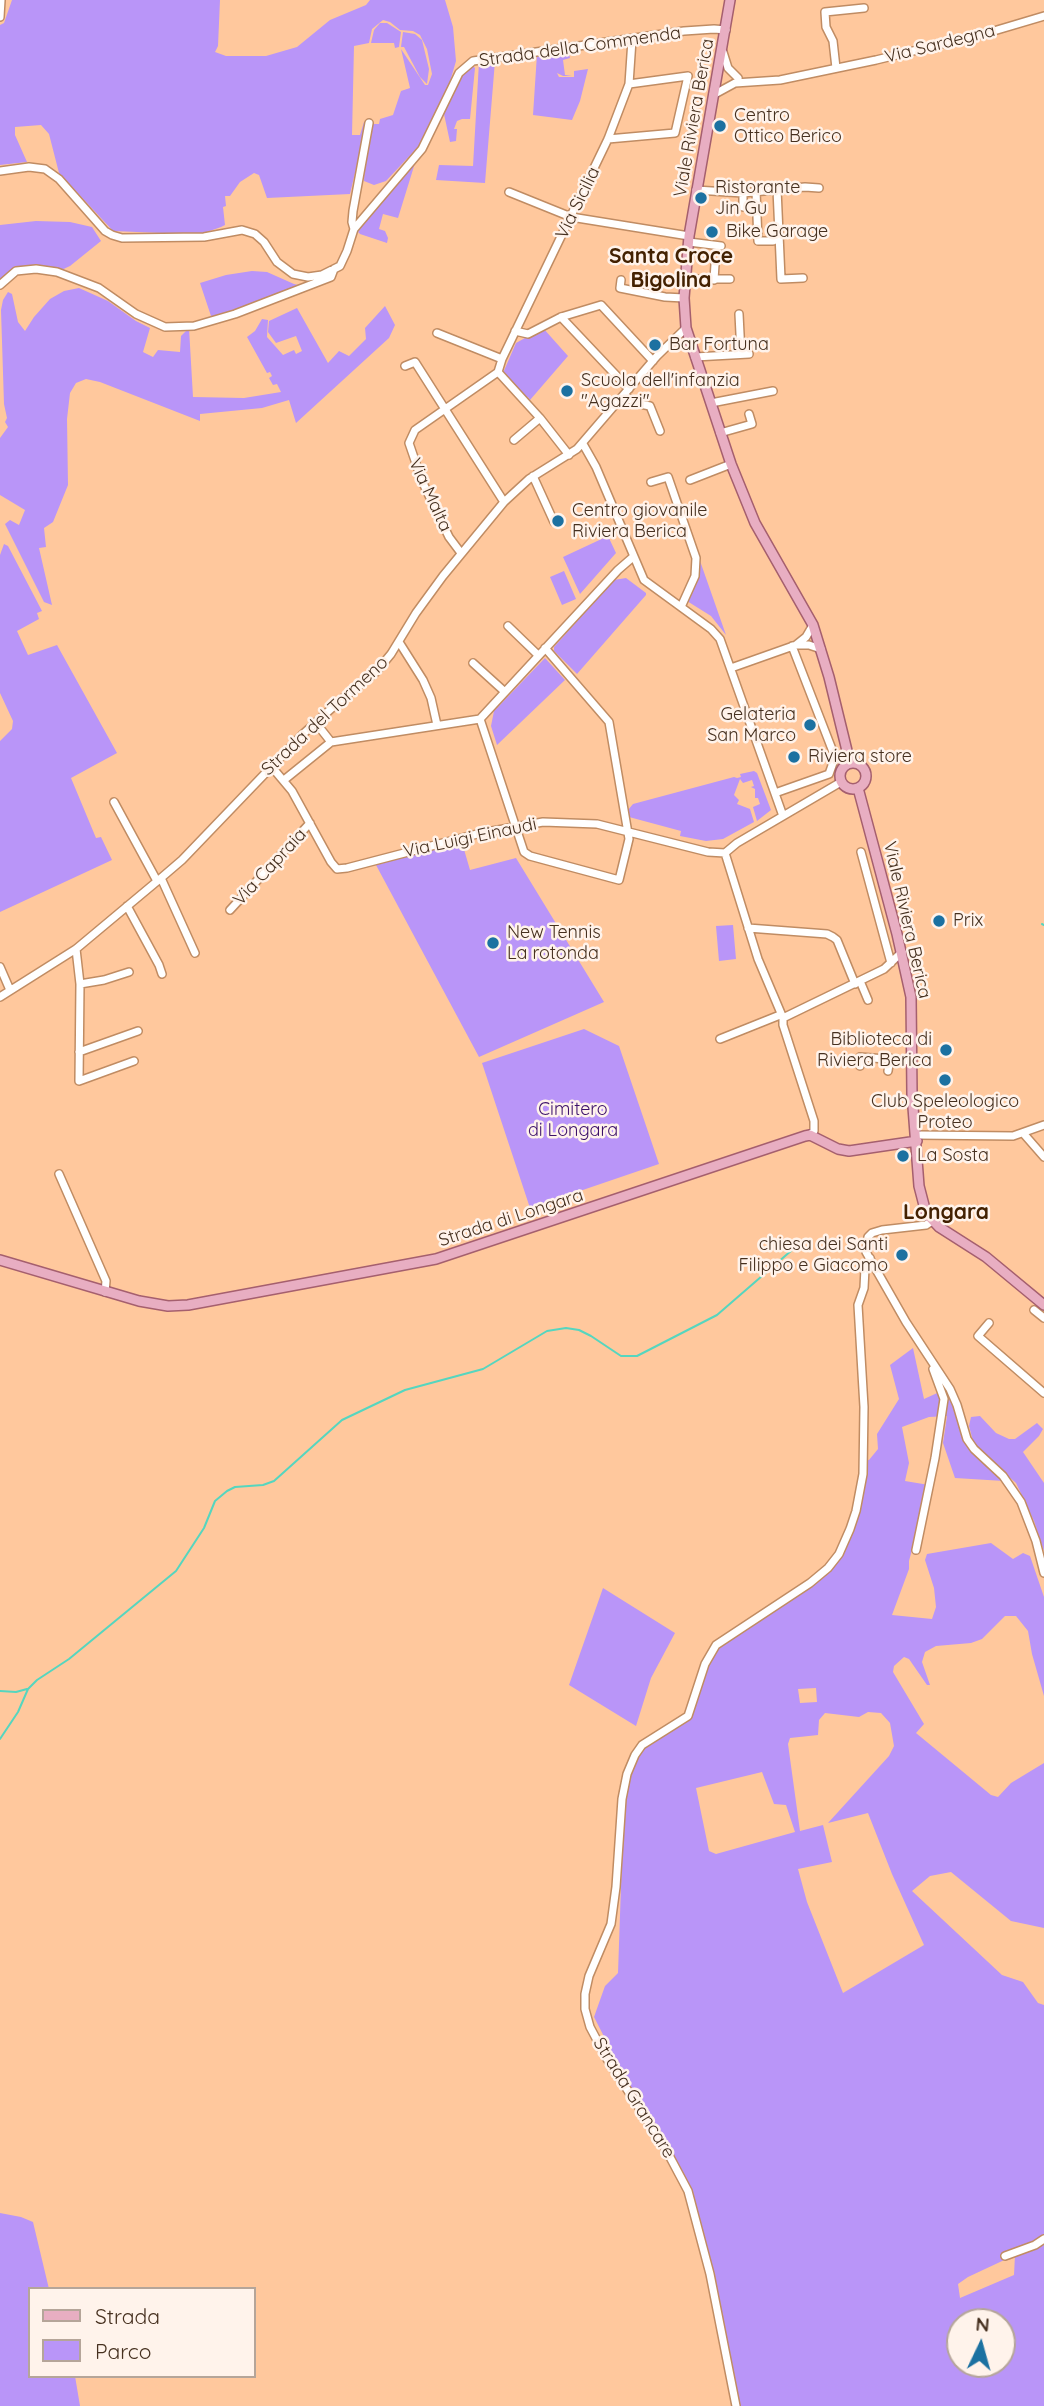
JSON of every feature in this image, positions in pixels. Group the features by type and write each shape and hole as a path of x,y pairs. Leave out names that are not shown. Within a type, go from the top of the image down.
{"main road":[{"name":"Viale Riviera Berica","path":"730,0 689,239 684,298 686,328 730,464 755,523 813,625 850,763 858,764 866,774 864,783 858,788 902,952 911,997 919,1186 926,1213 932,1221"},
{"path":"850,763 841,771 841,782 848,789 858,788"},
{"path":"810,1135 838,1149 849,1151 917,1138"},
{"name":"Strada di Longara","path":"0,1260 147,1303 188,1305 436,1259 810,1135"},
{"path":"932,1221 986,1257 1044,1305"}],"street":[{"path":"0,17 1,0"},
{"path":"836,68 833,41 825,12 864,8"},
{"name":"Via Sardegna","path":"717,79 780,80 988,33 1044,16"},
{"name":"Strada della Commenda","path":"334,270 340,266 354,229 422,149 460,73 473,61 684,31 726,30"},
{"name":"Via Sicilia","path":"498,372 515,331 608,139 629,84 632,40"},
{"path":"722,52 727,68 742,79"},
{"path":"608,139 675,133 688,76 629,84"},
{"path":"717,79 728,86"},
{"name":"Via Sardegna","path":"713,95 742,79"},
{"name":"Strada della Commenda","path":"354,229 353,211 369,122"},
{"path":"0,171 29,167 45,169 75,195 104,231 122,238 204,237 242,230 255,234 264,242 277,262 293,274 308,277 334,270"},
{"path":"696,190 743,192 819,188"},
{"path":"777,189 781,279 803,278"},
{"path":"756,191 758,241 773,241"},
{"path":"509,192 571,217 721,246"},
{"path":"743,192 743,207"},
{"path":"714,280 715,264"},
{"path":"0,285 16,271 36,269 57,272 99,288 136,314 165,327 194,326 224,318 331,277 334,270"},
{"path":"685,279 730,279"},
{"path":"621,280 620,288 658,299 684,298"},
{"path":"632,302 633,290"},
{"path":"515,331 528,334 561,317 604,306 653,361"},
{"path":"695,357 745,354 739,314"},
{"path":"561,317 635,403 650,406 660,431"},
{"name":"Strada del Tormeno","path":"0,997 76,949 182,860 271,766 376,672 461,553 504,502 533,477 583,444 653,361 686,328"},
{"path":"437,333 502,359"},
{"path":"405,366 415,362 504,502"},
{"path":"498,372 569,455"},
{"name":"Via Malta","path":"461,553 449,537 408,447 415,430 498,372"},
{"path":"711,403 773,391"},
{"path":"720,433 752,424 749,414"},
{"path":"514,440 540,418"},
{"path":"583,444 596,467 643,580 711,629 720,639 783,816"},
{"path":"690,480 730,464"},
{"path":"533,477 555,522"},
{"path":"651,482 668,477 696,558 695,576 681,607"},
{"path":"284,780 331,742 480,719 633,557"},
{"path":"794,646 806,637 813,625"},
{"path":"508,626 538,655"},
{"path":"399,642 423,680 431,698 437,725"},
{"path":"731,668 794,646 809,645 821,649"},
{"path":"775,793 830,774 835,757 794,646"},
{"path":"480,719 522,850 528,856 619,880 629,839 610,722 545,649"},
{"path":"473,663 505,692"},
{"path":"316,723 331,742"},
{"name":"Via Luigi Einaudi","path":"271,766 284,780 337,869 481,833 542,822 597,824 708,852 725,853"},
{"path":"810,1135 814,1131 814,1121 782,1016 758,959 725,853 737,842 841,782"},
{"path":"114,802 159,879 195,953"},
{"name":"Via Capraia","path":"230,910 310,823"},
{"path":"861,852 891,963"},
{"path":"127,906 162,974"},
{"path":"748,928 827,934 833,937 868,1000"},
{"path":"76,949 80,984 79,1081 134,1061"},
{"path":"720,1039 782,1016 857,982 884,969 902,952"},
{"path":"0,967 10,990"},
{"path":"884,969 893,969 907,975"},
{"path":"80,984 129,972"},
{"path":"79,1052 138,1031"},
{"path":"860,1066 860,1058 912,1061"},
{"path":"888,1071 890,1058"},
{"path":"917,1138 1013,1136 1044,1125"},
{"path":"1023,1133 1044,1157"},
{"path":"59,1174 106,1281 105,1292"},
{"path":"932,1221 926,1225 872,1233 868,1237 866,1252 906,1322 950,1389 967,1439 1003,1476 1021,1502 1036,1541 1044,1573"},
{"name":"Strada Grancare","path":"736,2406 710,2274 688,2191 663,2144 607,2059 590,2027 585,2009 585,1994 589,1976 611,1924 622,1799 627,1774 635,1755 642,1745 688,1716 705,1664 716,1645 810,1583 828,1568 839,1554 850,1530 860,1492 864,1457 864,1387 858,1305 864,1288 865,1268 870,1258"},
{"path":"1034,1310 1044,1318"},
{"path":"989,1323 978,1336 1044,1393"},
{"path":"916,1550 944,1399 930,1358"},
{"path":"1005,2256 1044,2239"}],"green space":[{"path":"12,0 220,0 218,46 215,52 226,56 266,56 297,47 330,20 366,5 370,0 445,0 453,27 456,61 447,92 428,132 418,147 386,181 374,185 364,181 365,159 370,124 379,124 380,119 393,115 401,91 410,88 401,49 425,85 428,85 432,74 427,49 420,35 413,31 400,30 383,20 372,29 369,43 354,46 352,135 360,135 364,122 367,122 350,194 267,198 259,175 254,173 240,182 230,196 225,196 225,225 221,227 204,233 186,234 113,231 59,173 49,134 41,125 15,127 15,135 27,162 0,165 0,25 4,23"},
{"path":"380,23 387,23 401,32 399,47 395,48 394,43 371,43 374,30"},
{"path":"403,32 415,34 422,40 429,69 427,84 420,77 404,47 401,47"},
{"path":"568,50 570,58 563,60 565,75 572,76 563,76 557,73 559,77 574,77 574,71 588,69 572,120 533,115 537,54"},
{"path":"495,61 485,183 436,180 439,165 473,166 479,62"},
{"path":"472,65 475,68 470,119 457,121 454,129 457,129 456,141 450,142 444,114 459,79"},
{"path":"415,163 398,218 383,214 379,229 385,231 387,243 360,234 358,232 381,199"},
{"path":"36,221 70,222 92,227 101,241 70,266 57,272 16,271 0,285 0,225"},
{"path":"252,271 267,272 306,287 213,322 200,283"},
{"path":"79,288 108,301 150,328 143,352 153,357 158,350 180,352 181,336 189,328 193,397 244,398 281,392 277,384 273,385 269,378 272,376 270,372 267,373 247,337 255,331 262,319 268,320 267,337 283,355 294,350 296,354 302,351 296,336 276,343 268,332 269,321 297,308 328,363 339,351 349,356 366,339 365,328 385,306 395,325 389,338 296,423 289,400 262,408 200,414 200,421 100,382 86,379 76,383 70,393 67,419 68,485 53,522 44,528 46,547 39,548 52,605 44,602 5,524 10,520 19,525 25,510 0,495 0,438 8,427 5,422 7,418 4,404 1,310 8,292 12,294 18,322 25,331 50,299 64,291"},
{"path":"543,328 568,356 530,400 523,397 503,373 516,343"},
{"path":"608,536 616,553 580,594 563,557"},
{"path":"4,544 8,546 42,611 37,613 39,619 17,631 28,655 57,645 117,753 71,778 96,838 101,837 112,860 0,912 0,741 12,729 13,721 0,693 0,555"},
{"path":"699,558 726,635 711,616 687,601 699,573"},
{"path":"564,571 576,599 562,605 550,577"},
{"path":"626,578 646,595 577,674 554,651 554,647 614,580"},
{"path":"545,658 565,680 497,745 491,726 494,711"},
{"path":"754,771 771,810 757,821 753,807 760,804 758,798 755,798 755,789 751,787 754,786 752,780 743,783 740,779 734,795 739,800 737,804 750,809 754,822 723,839 706,841 680,836 681,831 629,817 628,810 633,804 741,777 740,774"},
{"name":"New Tennis La rotonda","path":"461,839 470,870 516,858 604,1002 479,1057 376,865"},
{"path":"733,925 736,959 719,961 716,926"},
{"name":"Cimitero di Longara","path":"584,1029 619,1046 659,1164 530,1208 482,1063"},
{"path":"913,1348 924,1399 946,1389 956,1407 970,1450 1004,1481 955,1478 943,1443 947,1416 929,1417 902,1427 909,1463 905,1481 929,1485 909,1569 892,1615 932,1619 936,1607 934,1588 925,1560 927,1554 991,1543 1013,1559 1023,1553 1030,1556 1044,1597 1044,1696 1028,1631 1016,1616 1005,1616 982,1639 971,1643 936,1646 925,1652 922,1662 930,1685 927,1685 909,1659 904,1657 894,1666 893,1672 924,1724 916,1733 991,1795 998,1797 1011,1783 1044,1763 1044,1928 1011,1921 951,1872 930,1876 912,1891 1002,1975 1023,1982 1038,2003 1044,2005 1044,2406 738,2406 688,2191 642,2111 594,2017 605,1986 618,1973 624,1799 634,1753 683,1722 705,1668 720,1644 823,1574 851,1528 864,1461 869,1460 878,1449 877,1434 899,1399 890,1365","holes":["816,1688 817,1702 800,1703 798,1689","868,1712 881,1713 890,1723 894,1746 889,1756 828,1823 868,1813 924,1945 843,1993 807,1902 798,1869 832,1862 823,1825 800,1831 788,1744 790,1738 818,1735 819,1720 825,1713 859,1717","762,1772 774,1804 786,1805 795,1832 716,1854 709,1851 696,1788","1015,2255 1014,2275 960,2298 958,2284"]},
{"path":"980,1416 996,1433 1009,1439 1015,1439 1037,1423 1043,1429 1023,1452 1044,1483 1044,1551 1034,1521 1016,1483 984,1455 973,1441 969,1426 971,1417"},
{"path":"603,1588 675,1633 651,1678 636,1726 569,1685"},
{"path":"0,2213 33,2222 49,2287 28,2287 28,2378 75,2378 80,2406 0,2406"}],"waterway":[{"path":"0,1739 18,1712 28,1689 37,1680 69,1659 176,1571 204,1528 215,1501 227,1491 235,1487 263,1485 274,1481 342,1420 405,1390 483,1369 547,1331 566,1328 579,1330 621,1356 637,1356 717,1315 792,1250"},
{"path":"0,1691 16,1692 27,1689"}],"place":[{"name":"Centro Ottico Berico","path":"720,126"},
{"name":"Ristorante Jin Gu","path":"701,198"},
{"name":"Bike Garage","path":"712,232"},
{"name":"Bar Fortuna","path":"655,345"},
{"name":"Scuola dell'infanzia \"Agazzi\"","path":"567,391"},
{"name":"Centro giovanile Riviera Berica","path":"558,521"},
{"name":"Gelateria San Marco","path":"810,725"},
{"name":"Riviera store","path":"794,757"},
{"name":"Prix","path":"939,921"},
{"name":"New Tennis La rotonda","path":"493,943"},
{"name":"Biblioteca di Riviera Berica","path":"946,1050"},
{"name":"Club Speleologico Proteo","path":"945,1080"},
{"name":"La Sosta","path":"903,1156"},
{"name":"chiesa dei Santi Filippo e Giacomo","path":"902,1255"}],"district":[{"name":"Santa Croce Bigolina","path":"671,269"},
{"name":"Longara","path":"946,1213"}]}
